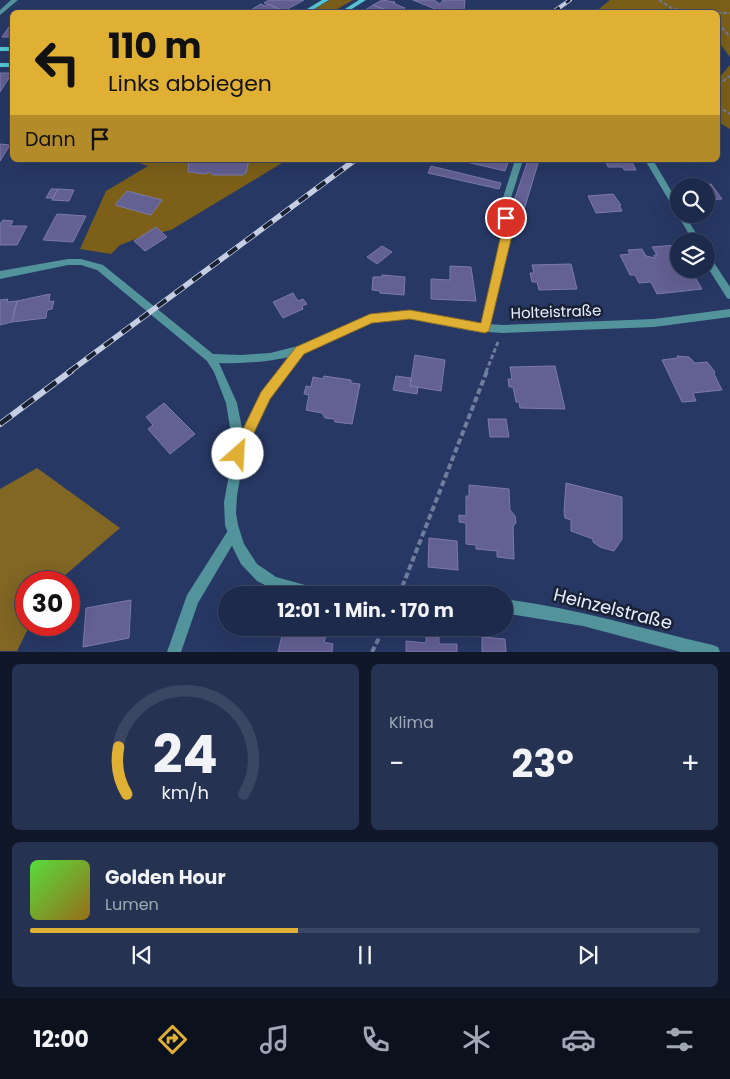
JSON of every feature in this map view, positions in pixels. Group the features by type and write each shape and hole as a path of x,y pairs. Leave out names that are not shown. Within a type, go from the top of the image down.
{"street":[{"path":"0,13 15,0"},
{"path":"308,10 326,0"},
{"path":"346,10 363,0"},
{"path":"485,328 506,235 506,201 518,162"},
{"path":"650,162 670,197"},
{"path":"0,275 68,262 81,262 100,267 211,358 222,375 234,409 238,454 230,501 230,519 233,533 240,550 254,568 270,581 286,586"},
{"path":"715,271 730,295"},
{"name":"Holteistraße","path":"211,358 241,359 300,350 370,319 410,315 485,328 503,329 654,323 730,313"},
{"name":"Holteistraße","path":"238,454 266,396 300,350"},
{"path":"174,652 192,600 233,533"},
{"name":"Heinzelstraße","path":"513,607 533,609 618,626 713,652"}],"path":[{"path":"659,0 673,8 686,10"},
{"path":"720,25 730,37"},
{"path":"720,84 730,76"},
{"path":"403,586 503,329"},
{"path":"372,652 380,636"}],"shaded area":[{"path":"330,0 353,0 336,10 312,10"},
{"path":"610,0 730,0 730,57 720,44 720,10 598,10"},
{"path":"730,65 730,129 720,123 720,77"},
{"path":"136,162 284,162 171,230 141,237 120,245 111,254 80,249 106,191 148,166"},
{"path":"37,468 120,528 70,571 15,571 15,636 24,636 17,651 0,651 0,489"}],"building":[{"path":"269,0 304,0 286,10 264,3"},
{"path":"382,0 395,2 393,3 405,8 402,10 387,10 373,5"},
{"path":"413,0 434,0 440,4 443,0 465,0 464,10 438,10"},
{"path":"261,4 265,6 268,4 282,10 250,10"},
{"path":"373,5 387,10 365,10"},
{"path":"9,27 10,27 10,37 2,37"},
{"path":"0,73 10,73 10,76 0,92"},
{"path":"0,144 10,145 0,161"},
{"path":"189,162 249,162 246,173 243,175 213,175 209,172 205,174 188,172"},
{"path":"467,162 508,162 505,171"},
{"path":"527,162 538,162 524,210 512,207"},
{"path":"606,162 632,162 636,170 624,170 623,167 608,167"},
{"path":"431,166 501,183 499,189 428,173"},
{"path":"51,189 58,189 53,198 46,198"},
{"path":"58,189 74,190 69,201 52,200"},
{"path":"715,189 722,199 715,199"},
{"path":"127,191 162,200 151,215 115,205"},
{"path":"613,194 621,205 619,205 622,211 596,213 588,196"},
{"path":"57,214 86,216 73,242 43,240"},
{"path":"3,220 13,221 10,226 27,226 17,245 0,245 0,224"},
{"path":"156,227 167,237 145,251 134,241"},
{"path":"382,246 392,252 377,264 367,257"},
{"path":"670,246 670,278 695,278 702,289 657,294 651,282 639,283 635,275 630,275 620,255 630,254 628,250 642,249 646,256 655,258 654,255 657,255 652,247"},
{"path":"571,264 577,289 539,290 537,282 532,282 530,273 534,273 532,265"},
{"path":"450,266 471,267 476,301 431,299 431,279 450,280"},
{"path":"382,275 405,277 404,295 380,293 380,291 372,290 373,277 382,277"},
{"path":"293,293 298,301 303,299 307,304 302,306 303,309 283,318 273,302"},
{"path":"50,294 49,302 54,301 52,309 47,310 46,318 12,322 17,301"},
{"path":"8,299 7,302 17,301 12,322 0,325 0,300"},
{"path":"415,355 445,360 441,391 410,386"},
{"path":"677,356 689,357 695,363 707,362 715,372 714,374 722,390 693,393 696,401 682,402 662,360 678,358"},
{"path":"555,366 565,409 520,408 519,402 516,402 513,387 509,387 508,379 512,379 510,367"},
{"path":"324,376 351,380 351,383 360,384 352,424 335,422 334,419 325,418 322,413 306,410 309,395 304,394 306,386 311,387 313,377 323,379"},
{"path":"396,376 411,378 410,386 418,387 417,394 393,390"},
{"path":"164,403 195,434 170,454 148,429 153,425 146,417"},
{"path":"488,419 506,419 509,437 490,437"},
{"path":"566,483 622,497 622,539 614,551 600,547 593,542 593,539 571,531 571,520 565,518 564,512"},
{"path":"469,485 509,489 510,510 515,516 516,523 513,526 514,559 497,557 497,551 476,549 476,545 466,544 466,523 459,522 459,515 466,516 466,496 469,496"},
{"path":"429,538 457,541 458,570 428,567"},
{"path":"131,600 129,638 83,647 86,608"},
{"path":"282,636 326,636 324,642 333,644 332,652 278,652"},
{"path":"426,636 439,637 439,644 457,644 457,652 406,652 406,641 426,643"},
{"path":"482,637 505,639 506,652 482,652"}],"railway":[{"path":"556,10 570,0"},
{"path":"69,372 352,162"},
{"path":"0,424 71,371"}],"route":[{"path":"238,454 266,396 300,350 348,327 370,319 410,315 485,328 506,235 506,218"}]}
